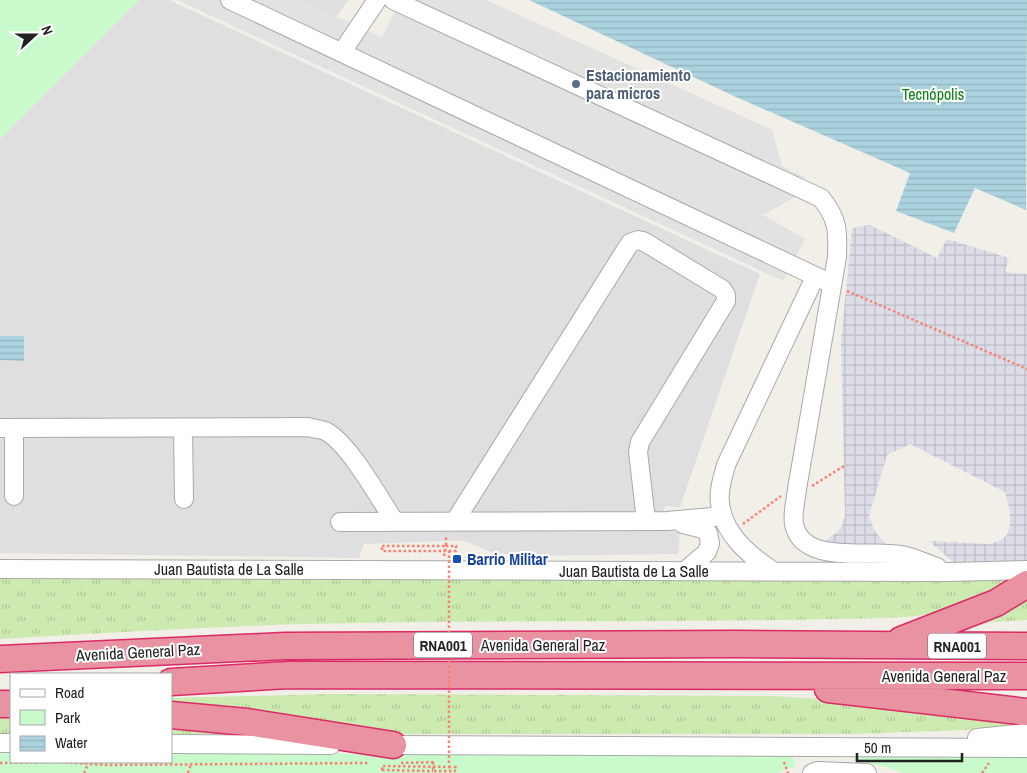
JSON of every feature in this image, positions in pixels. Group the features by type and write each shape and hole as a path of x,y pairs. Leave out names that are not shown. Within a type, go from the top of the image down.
{"highway":[{"path":"887,646 989,606 1027,584"},
{"path":"887,646 1027,631"},
{"name":"Avenida General Paz","path":"0,659 285,646 708,644 1027,646"},
{"name":"Avenida General Paz","path":"172,682 289,675 1027,676"},
{"path":"740,676 857,694 1027,712"},
{"path":"172,715 247,722 393,745"}],"street":[{"path":"230,0 832,284"},
{"path":"342,52 377,0"},
{"path":"393,0 799,186 821,198 831,211 837,226 837,257 793,518 795,527 806,544 829,552 901,555 949,572"},
{"path":"456,521 630,243 638,240 643,241 722,289 726,295 726,301 640,442 638,452 646,520"},
{"path":"773,571 746,552 731,532 723,516 720,494 726,465 815,277"},
{"path":"14,496 7,428 308,428 325,431 339,440 395,522"},
{"path":"184,428 184,499"},
{"path":"340,522 668,521 723,516"},
{"path":"668,521 702,529 708,533 710,542 708,552 685,571"},
{"name":"Juan Bautista de La Salle","path":"0,569 949,572 1027,570"},
{"path":"904,748 1027,733"},
{"path":"172,744 1027,748"},
{"path":"818,748 815,772 867,773"}],"path":[{"path":"832,284 1027,369"},
{"path":"382,546 446,546 456,546 456,552 382,551 382,546"},
{"path":"448,551 449,767"},
{"path":"982,773 992,760"},
{"path":"433,762 433,771"},
{"path":"84,773 88,764"},
{"path":"382,766 449,767 456,767 456,772 382,770 382,766"}],"shaded area":[{"path":"139,0 169,0 760,274 680,507 665,506 660,521 660,530 680,531 678,554 522,556 491,552 465,541 364,544 359,558 0,553 0,139"},
{"path":"177,0 299,0 382,37 401,0 486,0 772,130 782,166 805,177 795,197 763,215 805,239 783,281"},
{"path":"299,0 348,0 336,17"},
{"path":"870,225 937,258 947,239 1009,258 1005,271 1027,274 1027,562 953,562 929,541 989,544 999,541 1007,535 1010,525 1010,511 1005,492 910,444 887,455 869,516 874,530 887,546 847,546 823,542 835,534 841,527 845,516 841,342 852,228"}],"green space":[{"path":"0,0 139,0 0,139"},
{"path":"0,578 1012,580 1013,583 938,613 907,617 305,624 191,628 0,639"},
{"path":"1027,593 1027,620 981,623"},
{"path":"330,694 772,696 843,700 1027,721 1027,728 851,734 387,734 172,706 172,698"},
{"path":"0,715 10,715 10,734 0,734"},
{"path":"172,724 273,736 172,735"},
{"path":"0,752 10,752 10,763 172,763 172,753 791,755 796,762 794,767 776,773 0,773"},
{"path":"854,757 1027,757 1027,773 904,773 883,766 854,761"}],"water":[{"name":"Tecnópolis","path":"529,0 1027,0 1026,210 975,188 954,233 896,211 910,173 736,97"},
{"path":"0,336 24,336 24,361 0,360"}],"place":[{"name":"Estacionamiento para micros","path":"576,84"},
{"name":"Barrio Militar","path":"457,559"}]}
